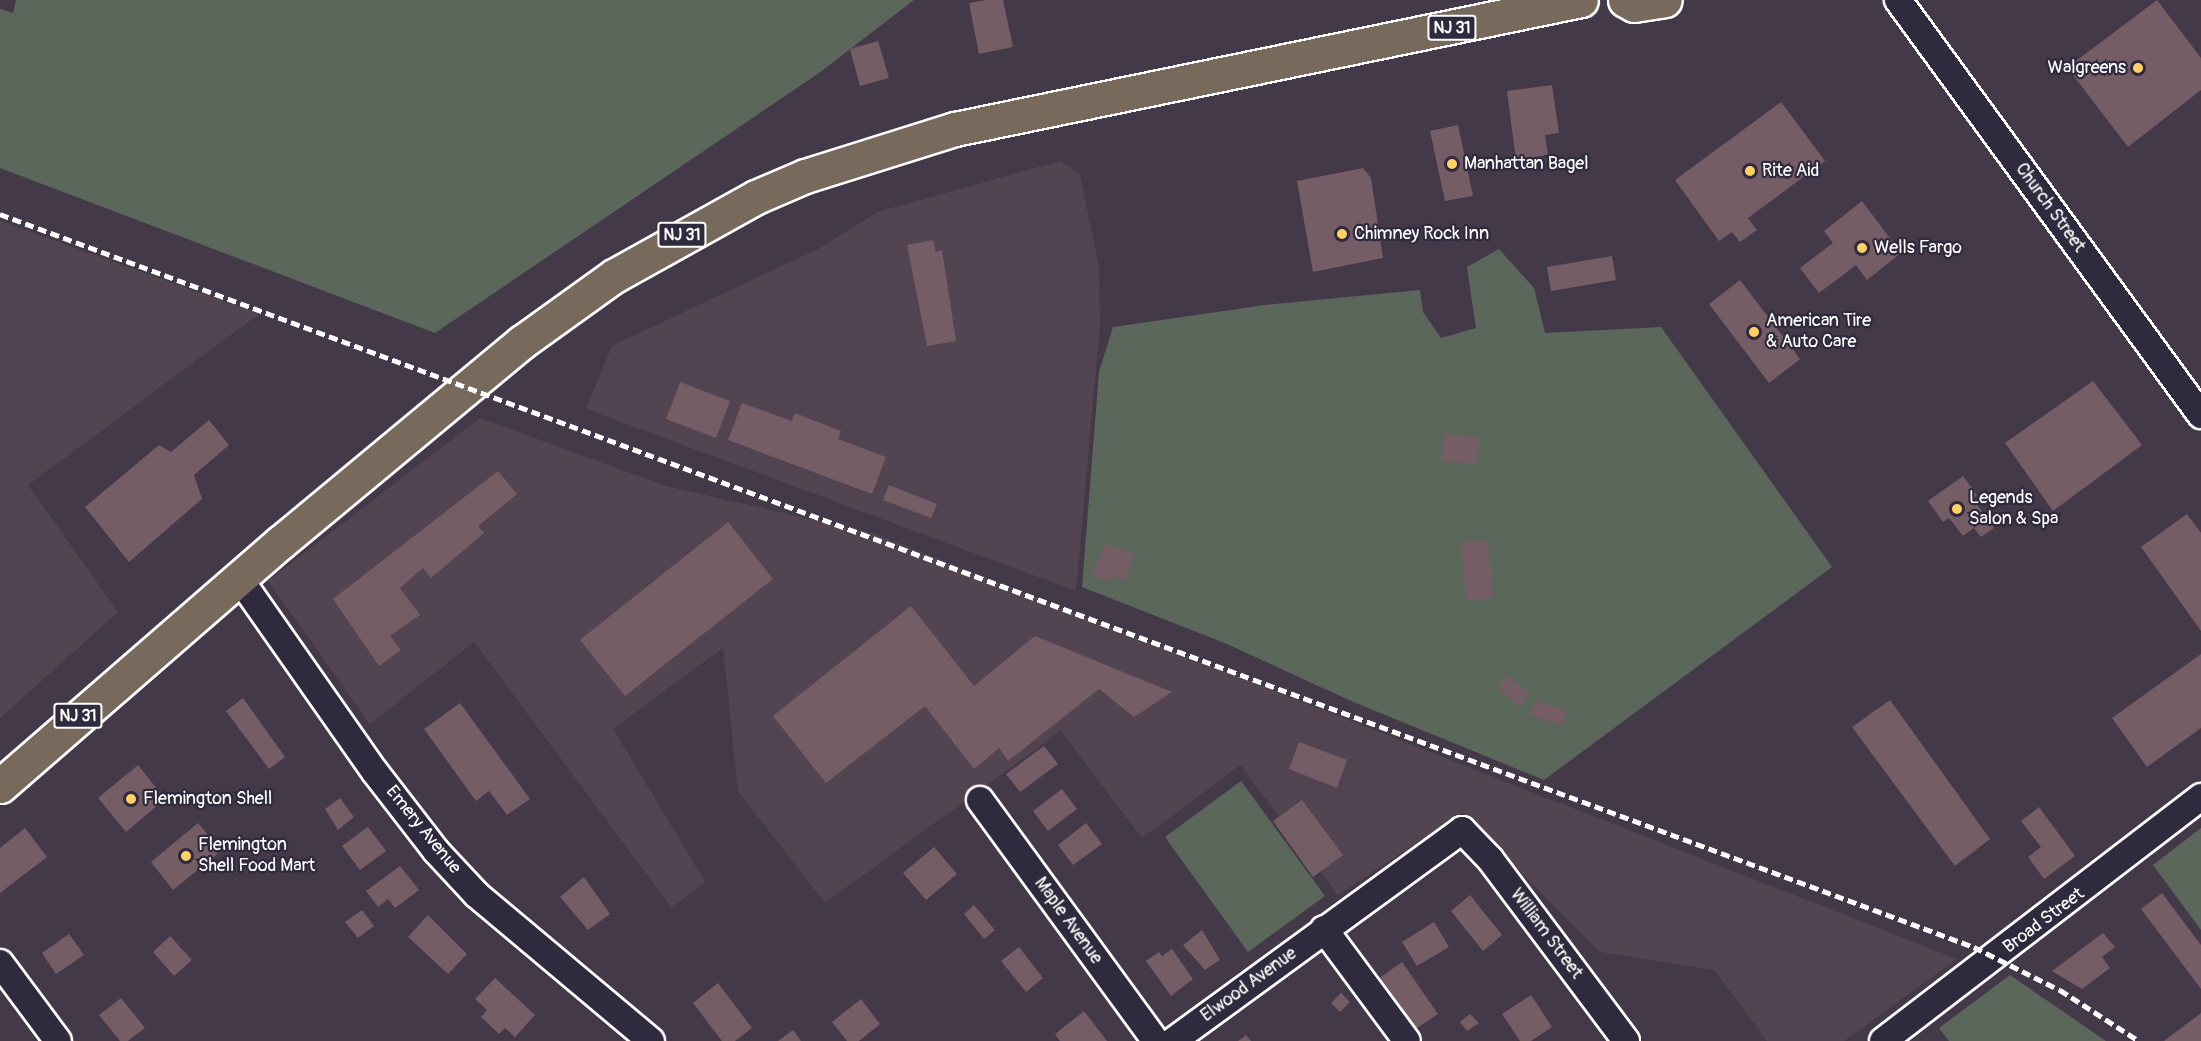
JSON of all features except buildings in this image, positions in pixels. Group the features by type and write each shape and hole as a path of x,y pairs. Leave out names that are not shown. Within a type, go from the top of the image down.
{"highway":[{"name":"NJ 31","path":"0,786 239,578 478,377 567,308 662,247 756,197 860,157 955,129 1581,0"},
{"path":"1625,0 1634,5 1665,0"}],"street":[{"name":"Church Street","path":"1898,0 2201,415"},
{"name":"Emery Avenue","path":"239,578 375,772 436,851 477,895 651,1041"},
{"name":"Broad Street","path":"1883,1041 2201,797"},
{"name":"Maple Avenue","path":"980,800 1156,1041"},
{"name":"Elwood Avenue","path":"1173,1041 1462,830"},
{"name":"William Street","path":"1462,830 1490,859 1626,1041"},
{"path":"1324,930 1407,1041"},
{"path":"0,963 58,1041"}],"shaded area":[{"path":"1060,161 1080,174 1099,267 1100,325 1076,591 586,409 612,346 822,247 877,212"},
{"path":"0,221 259,314 28,485 118,612 0,718"},
{"path":"480,418 666,486 875,534 1957,959 1844,1041 1767,1041 1714,970 1600,952 1462,813 1338,895 1240,765 1142,838 1061,731 825,903 738,791 723,648 613,729 705,882 672,908 474,642 370,724 268,581"}],"green space":[{"path":"16,0 914,0 819,73 435,333 0,168 0,9 13,13"},
{"path":"1499,249 1534,288 1545,333 1661,327 1832,567 1544,780 1351,701 1227,644 1082,587 1099,372 1113,327 1265,305 1420,290 1423,312 1441,338 1476,328 1467,267"},
{"path":"1241,781 1325,896 1248,952 1165,837"},
{"path":"2201,828 2201,930 2153,865"},
{"path":"2010,975 2106,1041 1949,1041 1939,1028"}],"railway":[{"path":"0,214 1974,947 2060,990 2139,1041"}],"place":[{"name":"Walgreens","path":"2138,68"},
{"name":"Manhattan Bagel","path":"1452,164"},
{"name":"Rite Aid","path":"1750,171"},
{"name":"Chimney Rock Inn","path":"1342,234"},
{"name":"Wells Fargo","path":"1862,248"},
{"name":"American Tire & Auto Care","path":"1754,332"},
{"name":"Legends Salon & Spa","path":"1957,509"},
{"name":"Flemington Shell","path":"131,799"},
{"name":"Flemington Shell Food Mart","path":"186,856"}]}
